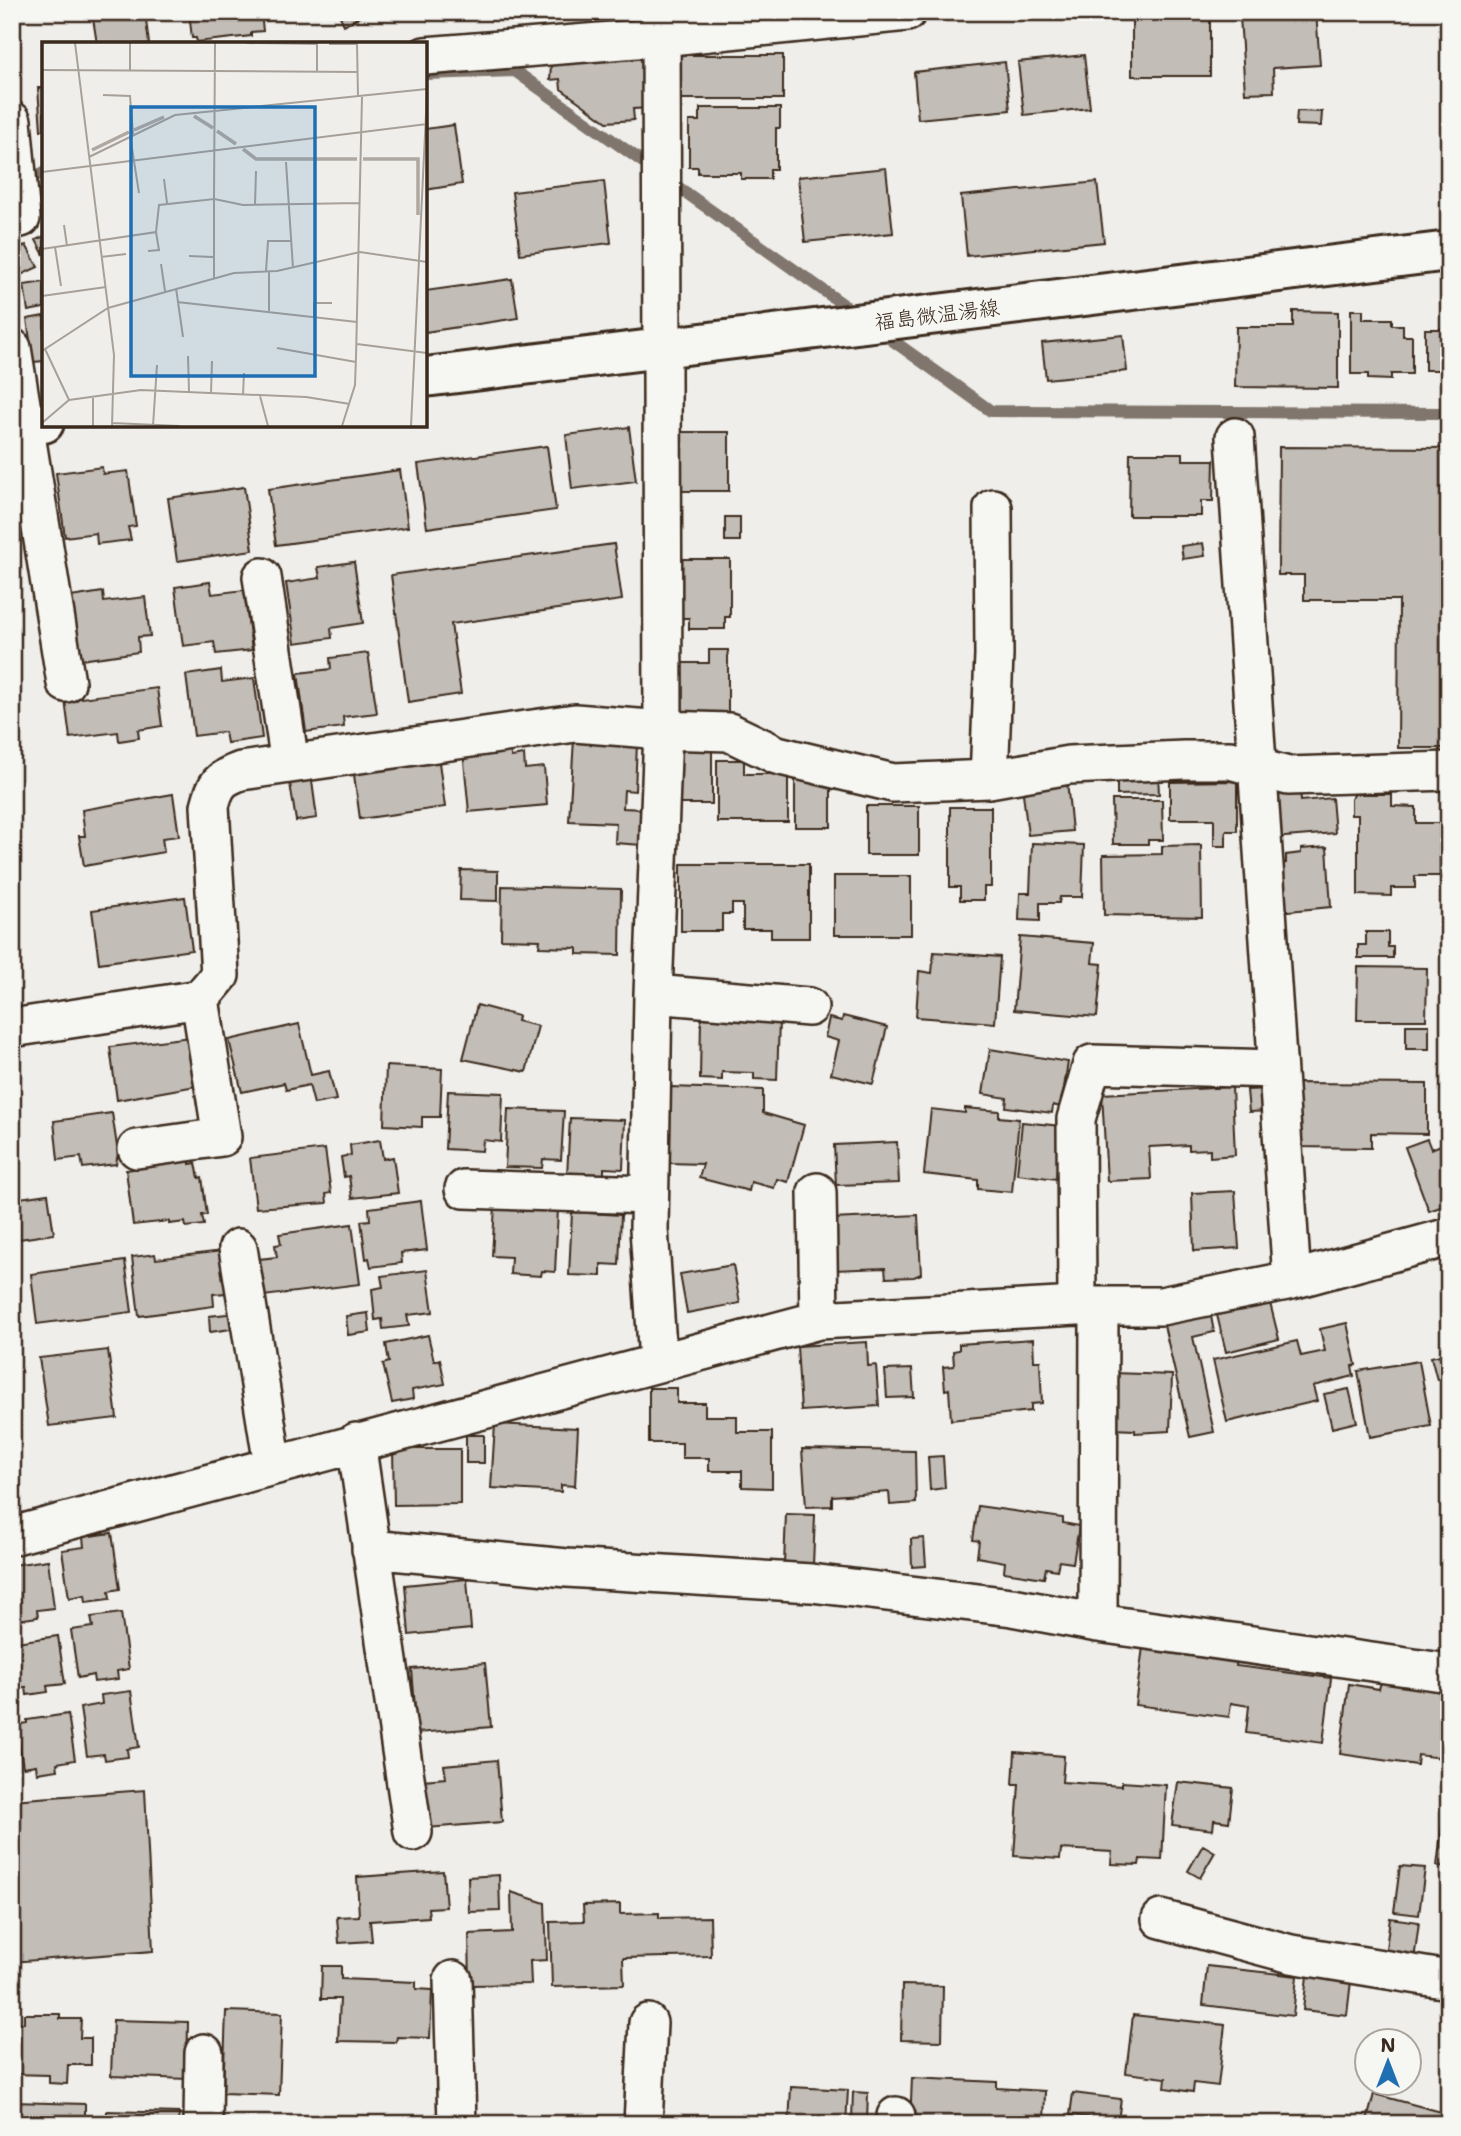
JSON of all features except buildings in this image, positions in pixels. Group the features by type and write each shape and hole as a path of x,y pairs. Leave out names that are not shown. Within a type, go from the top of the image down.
{"main road":[{"name":"福島微温湯線","path":"427,377 1449,251"}],"street":[{"path":"427,56 661,25 907,12"},
{"path":"658,1360 649,1195 663,730 661,25"},
{"path":"12,121 26,215"},
{"path":"12,348 28,425 66,684"},
{"path":"1235,437 1292,1280"},
{"path":"989,779 995,655 993,508"},
{"path":"262,577 290,764"},
{"path":"12,1028 200,999 220,975 210,806 215,787 225,776 241,771 575,723 729,732 777,755 892,783 989,779 1069,765 1184,760 1230,760 1288,776 1449,771"},
{"path":"653,995 810,1007"},
{"path":"136,1149 222,1137 200,999"},
{"path":"1098,1623 1088,1306 1076,1119 1092,1064 1277,1069"},
{"path":"464,1189 649,1195"},
{"path":"817,1192 819,1320"},
{"path":"12,1536 658,1360 819,1320 1088,1306 1161,1306 1292,1280 1449,1237"},
{"path":"238,1248 273,1465"},
{"path":"356,1442 413,1832"},
{"path":"371,1549 567,1568 811,1583 1012,1607 1098,1623 1449,1673"},
{"path":"1161,1919 1291,1954 1449,1980"},
{"path":"453,1980 457,2124"},
{"path":"643,2124 648,2023"},
{"path":"203,2124 205,2053"}],"waterway":[{"path":"427,74 515,71 858,315"},
{"path":"22,183 42,174"},
{"path":"878,330 991,411 1449,413"}]}
